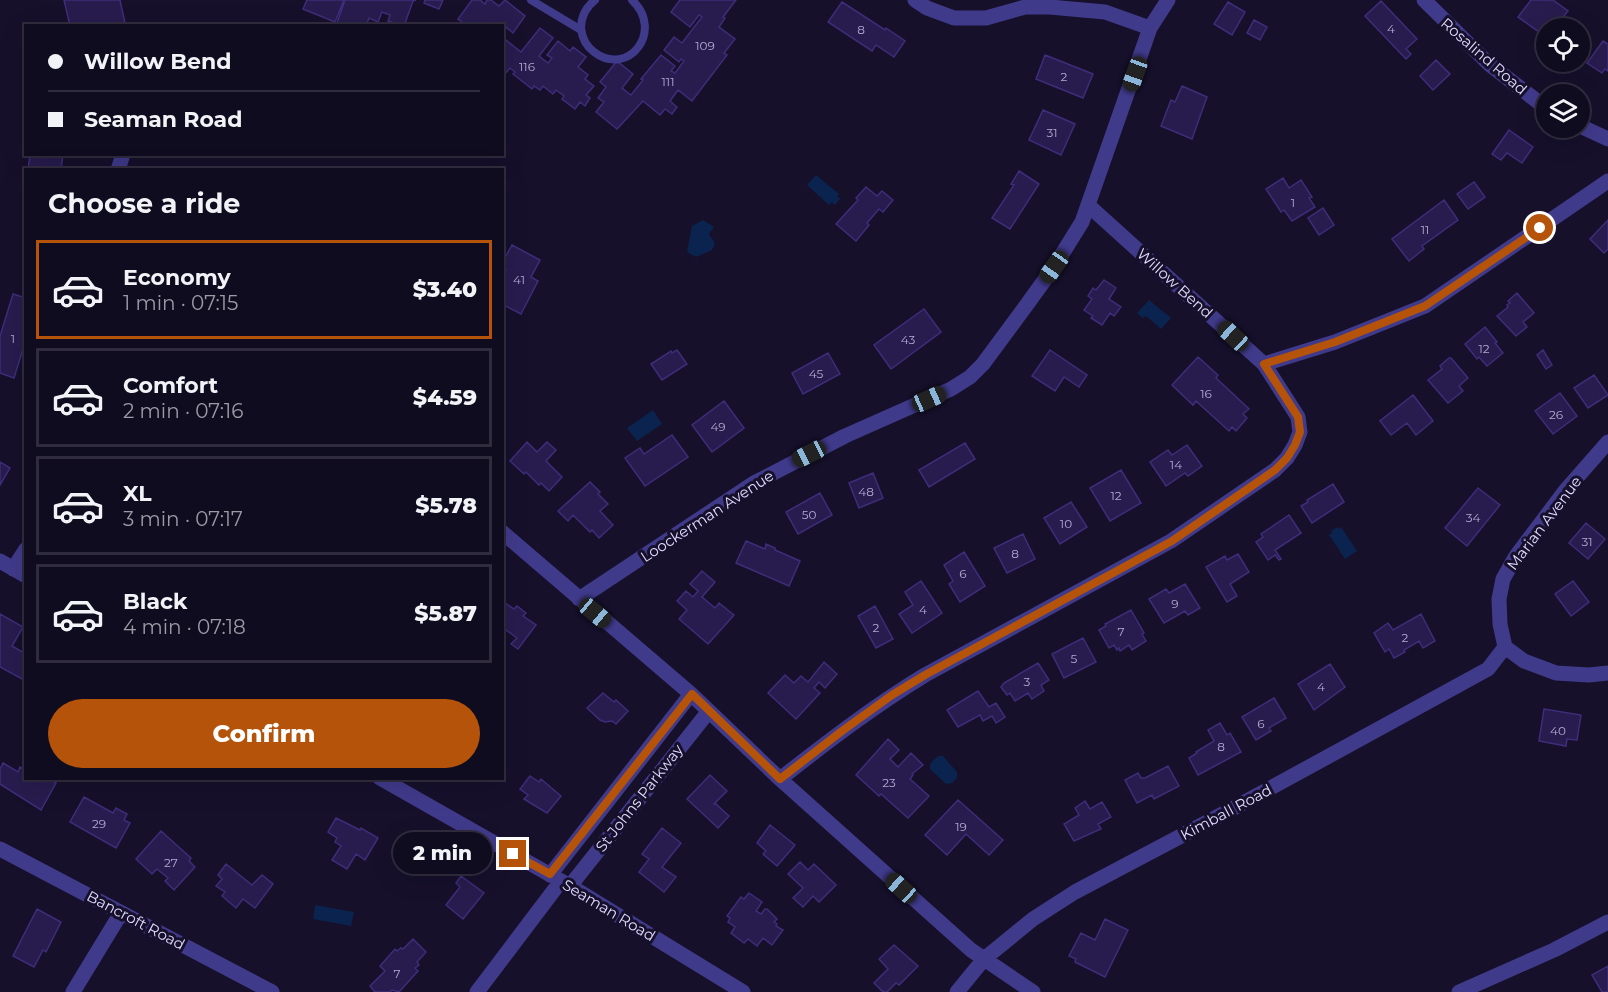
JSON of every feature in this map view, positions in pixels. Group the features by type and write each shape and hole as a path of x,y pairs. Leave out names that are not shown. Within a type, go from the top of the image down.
{"street":[{"path":"915,0 927,8 954,18 986,18 1025,7 1050,7 1105,12 1150,28"},
{"name":"Loockerman Avenue","path":"579,599 754,483 845,436 951,389 970,377 996,347 1054,267 1082,222 1150,28 1168,0"},
{"name":"Rosalind Road","path":"1424,0 1489,64 1536,100"},
{"path":"1590,131 1608,139"},
{"path":"1264,364 1335,342 1425,306 1608,181"},
{"name":"Willow Bend","path":"780,779 892,695 1172,541 1275,470 1291,452 1300,432 1298,417 1264,364 1088,205"},
{"name":"Marian Avenue","path":"1505,647 1500,624 1499,599 1503,579 1516,556 1565,491 1608,442"},
{"path":"504,534 692,694 780,779 971,950 1033,992"},
{"path":"13,569 24,552"},
{"path":"1505,647 1524,661 1556,673 1589,675 1608,673"},
{"name":"Kimball Road","path":"957,992 984,960 1033,919 1075,892 1488,669 1505,647"},
{"name":"St Johns Parkway","path":"477,992 692,694"},
{"name":"St Johns Parkway","path":"560,880 709,711"},
{"name":"Seaman Road","path":"384,780 560,880 743,992"},
{"name":"Bancroft Road","path":"0,849 272,992"},
{"path":"73,992 121,913"},
{"path":"1459,992 1554,950 1608,922"}],"lane":[{"path":"531,0 581,30"},
{"path":"595,0 586,10 581,30 584,41 591,50 610,59 621,59 631,54 645,38 645,17 633,0"}],"water":[{"path":"816,175 839,194 837,196 840,199 835,205 832,202 829,205 807,185"},
{"path":"703,220 714,227 709,234 715,243 712,250 696,257 687,252 692,226"},
{"path":"1149,300 1171,318 1161,329 1146,316 1143,318 1137,313"},
{"path":"653,410 662,424 637,441 627,428"},
{"path":"1337,527 1339,529 1341,527 1357,551 1345,559 1329,535"},
{"path":"938,756 943,756 957,772 957,778 952,783 946,784 930,769 930,764"},
{"path":"315,905 354,912 351,926 313,919"}],"building":[{"path":"64,0 120,0 125,23 70,24"},
{"path":"307,0 344,0 335,22 303,9"},
{"path":"345,0 416,0 413,1 405,24 388,21 390,15 382,12 378,22 369,18 367,24 337,24"},
{"path":"425,0 443,0 439,9 424,3"},
{"path":"472,0 480,0 485,4 487,0 491,0 499,6 505,0 525,16 513,33 501,23 464,24 458,19"},
{"path":"680,0 736,0 723,17 725,18 719,27 735,39 724,53 727,55 692,101 678,90 670,101 677,107 672,114 665,109 660,115 643,101 617,129 596,112 604,102 598,98 606,87 600,82 617,61 633,74 622,88 631,95 661,55 675,66 671,71 675,73 684,61 681,59 679,62 664,50 674,37 682,43 702,17 699,15 690,27 671,12"},
{"path":"1531,0 1553,0 1568,11 1564,16 1567,18 1536,18 1536,30 1518,17"},
{"path":"1381,1 1417,39 1406,49 1411,54 1406,59 1365,16"},
{"path":"842,2 905,41 894,57 876,45 872,51 828,22"},
{"path":"1228,2 1245,12 1232,35 1214,24"},
{"path":"1254,20 1267,27 1260,40 1247,33"},
{"path":"540,28 553,38 539,56 548,63 552,58 547,55 558,41 570,51 573,47 586,57 578,67 588,75 585,79 594,86 586,95 590,98 585,106 580,102 575,109 562,99 564,96 556,90 553,94 543,86 540,90 534,86 532,89 513,74 515,72 510,68 504,75 504,39 521,52"},
{"path":"1603,41 1608,44 1608,71 1605,69 1602,73 1590,65 1590,59"},
{"path":"1045,55 1093,74 1083,98 1036,79"},
{"path":"1436,60 1450,74 1433,90 1420,76"},
{"path":"1182,86 1207,97 1192,139 1161,126 1171,100 1175,102"},
{"path":"1043,110 1075,124 1061,155 1029,140"},
{"path":"1509,130 1533,147 1522,163 1507,153 1501,160 1492,154"},
{"path":"30,156 63,156 61,168 28,168"},
{"path":"1019,171 1039,184 1010,229 992,218 1014,185 1011,184"},
{"path":"1283,178 1289,188 1301,180 1312,197 1309,198 1315,207 1292,221 1284,210 1281,212 1266,189"},
{"path":"1474,182 1485,197 1468,209 1457,194"},
{"path":"866,187 877,196 882,191 893,200 883,212 879,209 856,241 836,224 858,200 856,198"},
{"path":"1444,200 1458,220 1422,246 1424,249 1409,261 1392,239"},
{"path":"1323,208 1334,225 1319,235 1308,218"},
{"path":"1608,220 1608,249 1604,253 1590,239"},
{"path":"512,245 540,260 531,277 538,281 521,314 504,305 506,270 504,270 504,259"},
{"path":"1104,280 1116,288 1109,299 1121,307 1114,316 1110,313 1102,325 1084,310 1092,299 1088,296 1093,288 1096,290"},
{"path":"1517,293 1534,313 1523,322 1527,327 1516,336 1497,316 1508,307 1510,303 1508,301"},
{"path":"13,294 24,297 24,346 14,378 0,373 0,336"},
{"path":"924,309 941,332 891,369 874,345"},
{"path":"1485,327 1503,353 1487,366 1479,357 1477,359 1465,344"},
{"path":"677,350 687,364 662,380 651,364 671,351 672,353"},
{"path":"1050,350 1087,375 1079,387 1064,377 1055,391 1032,376"},
{"path":"1543,350 1552,365 1546,369 1537,355"},
{"path":"828,353 840,374 803,394 792,373"},
{"path":"1198,357 1218,375 1216,378 1249,409 1243,414 1247,418 1236,431 1232,427 1229,431 1196,401 1193,405 1172,385"},
{"path":"1449,358 1468,378 1459,386 1463,391 1448,403 1428,380 1442,369 1440,366"},
{"path":"1594,375 1608,395 1588,408 1574,388"},
{"path":"1560,393 1577,416 1553,434 1535,411"},
{"path":"1413,395 1433,421 1416,435 1407,423 1391,435 1380,421"},
{"path":"724,401 744,428 712,452 692,425"},
{"path":"672,435 688,457 645,486 625,458 640,448 644,454"},
{"path":"527,442 537,452 547,442 556,450 546,461 562,477 549,491 510,461"},
{"path":"965,443 975,459 929,487 919,470"},
{"path":"1187,445 1202,466 1188,476 1185,473 1166,486 1150,462 1168,450 1172,455"},
{"path":"0,462 10,468 0,485"},
{"path":"1121,470 1141,503 1110,521 1090,488"},
{"path":"873,473 883,498 859,508 849,483"},
{"path":"590,482 608,504 600,511 613,525 599,538 573,515 568,521 558,511"},
{"path":"1333,484 1344,502 1312,523 1301,506"},
{"path":"1478,488 1500,505 1467,546 1445,528"},
{"path":"820,493 832,515 798,534 786,512"},
{"path":"1071,502 1087,527 1060,544 1044,518"},
{"path":"1289,515 1301,533 1275,550 1281,559 1279,560 1275,555 1268,560 1256,542 1263,537 1261,534"},
{"path":"1586,523 1605,539 1588,559 1569,543"},
{"path":"1023,534 1035,559 1007,573 994,548"},
{"path":"746,541 765,549 766,544 800,561 789,586 736,563"},
{"path":"964,552 985,586 960,602 949,584 953,581 944,565"},
{"path":"1238,554 1249,572 1230,584 1237,596 1227,602 1206,567 1225,556 1227,560"},
{"path":"702,571 715,582 702,597 715,608 719,603 734,615 708,644 679,619 687,610 677,601 686,591 693,597 698,591 690,584"},
{"path":"921,581 942,613 912,633 899,614 913,605 905,592"},
{"path":"1573,581 1589,602 1571,616 1555,594"},
{"path":"1185,584 1200,608 1188,615 1185,611 1164,623 1149,599 1166,589 1169,593"},
{"path":"504,602 514,609 517,606 526,613 523,616 536,625 518,649 511,644 517,638 504,628"},
{"path":"875,606 893,639 876,648 858,616"},
{"path":"1131,610 1146,641 1132,650 1129,645 1120,651 1114,645 1109,648 1099,630 1106,626 1105,624"},
{"path":"0,614 23,627 12,646 24,653 24,676 22,679 0,667"},
{"path":"1421,614 1435,641 1423,648 1419,641 1394,658 1389,649 1385,652 1374,633 1388,623 1393,630"},
{"path":"1083,638 1096,662 1064,678 1052,654"},
{"path":"824,662 837,674 825,688 819,682 814,688 820,693 796,719 768,693 785,675 794,683 801,676 808,682"},
{"path":"1038,663 1049,680 1041,685 1044,691 1032,699 1028,693 1015,701 1010,693 1007,695 1001,687 1004,683"},
{"path":"1330,664 1345,687 1314,710 1298,684"},
{"path":"978,691 989,707 996,703 1005,717 996,723 992,716 983,721 980,715 958,727 947,710"},
{"path":"603,693 614,702 616,700 628,711 616,724 612,721 600,720 587,708"},
{"path":"1274,698 1286,718 1269,728 1271,731 1256,740 1242,717"},
{"path":"1544,709 1581,715 1577,740 1567,739 1566,746 1539,741"},
{"path":"1220,723 1227,735 1230,733 1241,752 1198,775 1189,758 1214,741 1208,730"},
{"path":"888,739 899,750 890,759 898,767 911,753 923,765 912,774 910,779 929,796 908,818 856,775"},
{"path":"3,763 18,772 20,767 24,769 24,780 51,780 56,783 41,810 0,784 0,769"},
{"path":"1168,766 1179,786 1154,799 1152,795 1137,803 1125,780 1138,773 1141,778 1145,778"},
{"path":"710,775 727,791 714,804 729,816 718,828 687,799"},
{"path":"530,776 539,782 541,779 561,796 547,813 524,799 528,795 520,789"},
{"path":"84,797 113,813 116,808 127,814 124,820 130,823 116,848 70,822"},
{"path":"958,800 1003,840 989,855 966,834 947,855 925,835"},
{"path":"1085,801 1090,809 1102,802 1111,817 1098,824 1101,829 1074,841 1064,824 1079,815 1075,808"},
{"path":"336,818 378,838 365,860 356,854 347,869 332,860 341,846 335,842 337,838 328,832"},
{"path":"770,825 795,845 777,866 763,854 766,851 757,843"},
{"path":"662,828 681,843 662,867 676,877 664,892 639,872 649,859 642,854"},
{"path":"161,831 191,858 189,861 195,867 174,890 165,881 168,878 157,869 152,874 136,859"},
{"path":"800,862 808,870 814,864 836,885 819,902 813,896 803,907 793,898 803,888 788,874"},
{"path":"226,864 252,885 262,875 273,884 255,908 243,899 236,908 222,896 225,892 216,886 222,879 218,875"},
{"path":"461,876 484,893 463,919 446,905 460,887 456,883"},
{"path":"749,893 762,902 756,911 761,914 767,909 777,919 774,922 776,926 783,930 772,945 763,938 757,946 748,939 744,943 731,933 735,927 728,922 730,918 727,916 741,897 744,899"},
{"path":"37,909 61,922 46,952 43,950 34,967 13,956"},
{"path":"1105,919 1128,930 1105,977 1075,962 1076,959 1069,956 1081,933 1095,940"},
{"path":"413,939 426,952 417,962 419,965 415,968 418,971 399,992 392,990 375,992 370,986 385,971 380,966 395,949 397,951 403,949"},
{"path":"894,945 918,966 899,985 896,983 887,992 883,992 874,983 888,969 879,959"},
{"path":"1608,966 1608,992 1602,992 1592,975"}],"route":[{"path":"513,854 550,874 692,694 780,779 892,695 1172,541 1275,470 1287,458 1295,445 1300,432 1298,417 1264,364 1335,342 1425,306 1540,228"}]}
